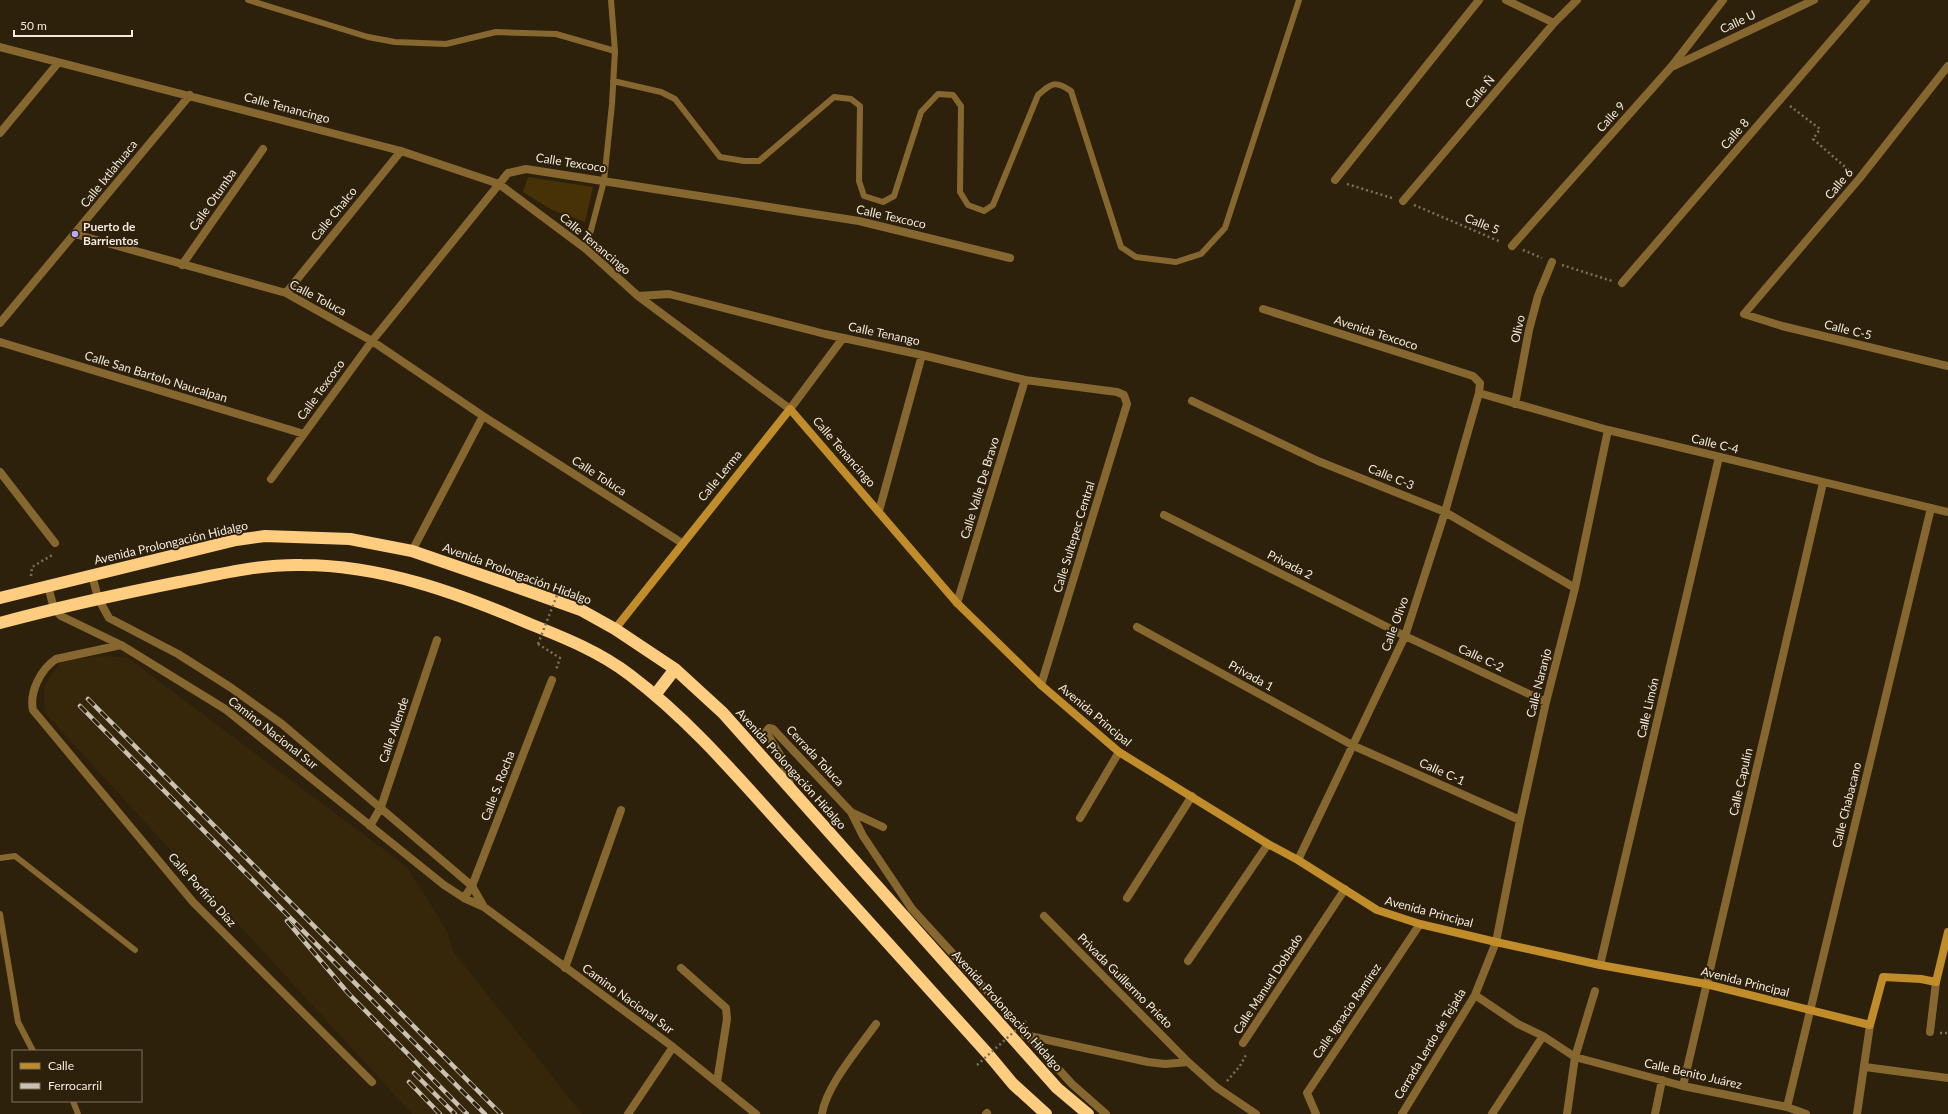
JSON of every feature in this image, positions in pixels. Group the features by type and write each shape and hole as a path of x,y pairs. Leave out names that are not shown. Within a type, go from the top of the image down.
{"highway":[{"name":"Avenida Prolongación Hidalgo","path":"0,598 193,550 266,536 350,539 412,551 581,610 615,629 675,669 723,713 1057,1088 1088,1114"},
{"path":"0,623 98,598 242,569 273,565 304,564 349,568 404,578 533,624 600,656 628,674 655,695 699,734 1013,1084 1046,1114"},
{"path":"655,695 675,669"}],"street":[{"path":"1335,180 1479,0"},
{"path":"1506,0 1554,24"},
{"name":"Calle Ñ","path":"1403,201 1554,24 1577,0"},
{"name":"Calle 9","path":"1512,246 1672,66 1723,0"},
{"name":"Calle U","path":"1672,66 1814,0"},
{"name":"Calle 8","path":"1622,283 1866,0"},
{"name":"Calle Tenancingo","path":"0,47 58,63 190,95 401,151 499,184 586,249 638,296 790,409 957,603 1041,685"},
{"path":"0,133 58,63"},
{"name":"Calle 6","path":"1744,314 1859,179 1944,75 1948,66"},
{"name":"Calle Ixtlahuaca","path":"0,323 190,95"},
{"name":"Calle Otumba","path":"182,265 263,149"},
{"name":"Calle Chalco","path":"286,293 401,151"},
{"name":"Calle Texcoco","path":"271,479 372,341 508,173 526,169 860,221 1010,258"},
{"name":"Calle Toluca","path":"75,234 286,293 372,341 483,416 682,543"},
{"name":"Olivo","path":"1515,404 1529,330 1538,296 1552,262"},
{"name":"Calle Tenango","path":"638,296 669,294 843,338 1025,380 1117,392 1124,395"},
{"name":"Avenida Texcoco","path":"1263,309 1473,376 1480,383"},
{"name":"Calle C-5","path":"1744,314 1782,326 1948,366"},
{"name":"Calle Lerma","path":"615,629 790,409 843,338"},
{"name":"Calle San Bartolo Naucalpan","path":"0,342 304,434"},
{"path":"879,511 922,355"},
{"name":"Calle Valle De Bravo","path":"957,603 1025,380"},
{"name":"Calle Olivo","path":"1298,860 1354,746 1405,636 1444,512 1479,392 1480,383"},
{"name":"Calle C-4","path":"1479,392 1515,404 1608,430 1948,512"},
{"name":"Calle Sultepec Central","path":"1041,685 1127,404 1124,395"},
{"name":"Calle C-3","path":"1192,401 1318,461 1444,512 1575,588"},
{"path":"412,551 483,416"},
{"name":"Calle Naranjo","path":"1496,942 1520,820 1546,702 1575,588 1608,430"},
{"name":"Calle Limón","path":"1600,965 1719,457"},
{"path":"0,472 55,543"},
{"name":"Calle Capulín","path":"1683,1086 1823,483"},
{"name":"Calle Chabacano","path":"1787,1108 1931,508"},
{"name":"Privada 2","path":"1164,515 1405,636"},
{"name":"Camino Nacional Sur","path":"92,576 98,598 109,618 178,654 230,687 282,724 472,886 484,907"},
{"path":"48,586 54,609"},
{"name":"Camino Nacional Sur","path":"54,609 61,616 121,645 225,709 370,826 464,898 484,907 673,1047 756,1114"},
{"name":"Privada 1","path":"1137,627 1354,746"},
{"name":"Calle C-2","path":"1405,636 1546,702"},
{"name":"Calle Allende","path":"370,826 380,807 437,640"},
{"name":"Calle Porfirio Díaz","path":"121,645 56,659 51,662 33,688 31,701 33,710 193,902 372,1082"},
{"name":"Calle S. Rocha","path":"464,898 472,886 552,680"},
{"name":"Avenida Principal","path":"1041,685 1119,752 1268,844 1298,860 1377,910 1420,924 1496,942 1600,965 1706,984 1870,1025"},
{"name":"Cerrada Toluca","path":"792,792 782,758 767,737 766,732 769,728 773,729 799,755 851,812 883,827"},
{"name":"Calle C-1","path":"1354,746 1520,820"},
{"path":"1080,818 1119,752"},
{"path":"1127,898 1192,796"},
{"path":"565,968 621,810"},
{"path":"851,812 863,836 912,910 1025,1035 1072,1084 1106,1114"},
{"path":"1188,961 1268,844"},
{"name":"Calle Manuel Doblado","path":"1243,1043 1345,889"},
{"name":"Privada Guillermo Prieto","path":"1044,916 1188,1062 1220,1089 1256,1114"},
{"name":"Calle Ignacio Ramírez","path":"1316,1114 1307,1093 1420,924"},
{"path":"1930,1032 1936,982 1948,932"},
{"name":"Cerrada Lerdo de Tejada","path":"1402,1114 1475,995 1496,942"},
{"path":"681,968 726,1008 727,1019 717,1082"},
{"path":"1858,1114 1870,1025 1883,978 1921,979 1936,982"},
{"path":"1567,1114 1575,1057 1595,991"},
{"name":"Calle Benito Juárez","path":"1475,995 1518,1024 1543,1036 1575,1057 1683,1086 1787,1108 1806,1114"},
{"path":"822,1114 824,1103 830,1090 876,1024"},
{"path":"1025,1035 1148,1062 1165,1064 1188,1062"},
{"path":"1492,1114 1543,1036"},
{"path":"628,1114 673,1047"},
{"path":"1865,1067 1948,1078"},
{"path":"1655,1114 1662,1080"}],"lane":[{"path":"248,0 368,37 395,42 446,44 496,32 556,34 615,51"},
{"path":"586,249 604,181 615,51 611,0"},
{"path":"613,80 661,92 675,99 720,156 744,161 759,161 834,97 851,99 860,106 860,181 864,196 883,202 894,196 921,112 938,94 953,95 961,106 960,192 968,206 984,211 993,205 1038,95 1050,84 1060,84 1071,91 1121,247 1136,257 1176,262 1202,254 1225,228 1299,0"},
{"path":"0,858 15,856 136,950"},
{"path":"0,914 18,1022 32,1050"},
{"path":"73,1102 78,1114"}],"path":[{"path":"1781,100 1820,129 1812,139 1859,179"},
{"name":"Calle 5","path":"1335,180 1403,201 1552,262 1601,278 1622,283"},
{"path":"30,591 32,567 57,552 55,543"},
{"path":"552,680 560,658 538,644 559,590"},
{"path":"977,1065 1026,1020"},
{"name":"Calle Manuel Doblado","path":"1220,1089 1240,1066 1249,1050 1243,1043"}],"shaded area":[{"path":"528,177 593,187 585,222 552,210 523,192"},
{"path":"105,656 128,658 407,867 447,931 453,951 582,1114 412,1114 45,713 44,686 62,660"}],"railway":[{"path":"88,699 501,1114"},
{"path":"80,706 485,1114"},
{"path":"287,921 348,993 467,1114"},
{"path":"414,1073 455,1114"},
{"path":"409,1082 440,1114"}],"place":[{"name":"Puerto de Barrientos","path":"75,234"}]}
